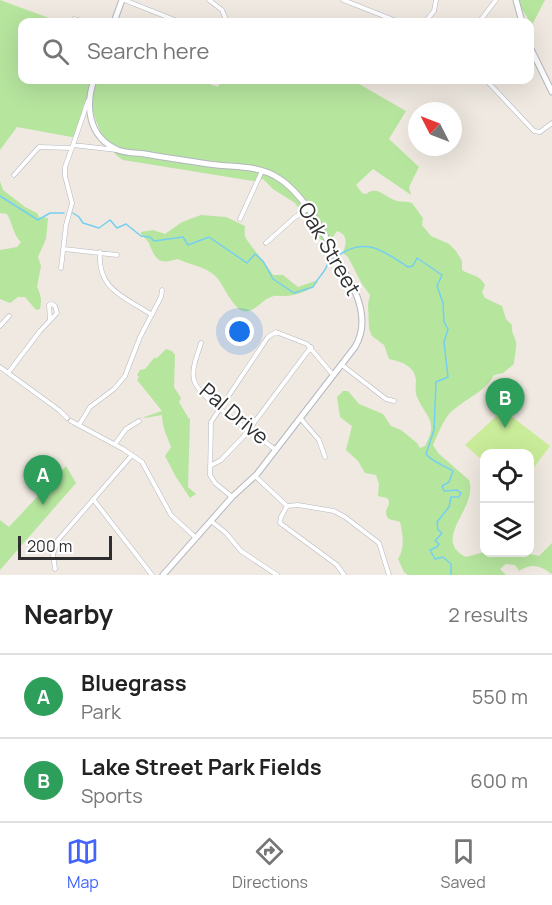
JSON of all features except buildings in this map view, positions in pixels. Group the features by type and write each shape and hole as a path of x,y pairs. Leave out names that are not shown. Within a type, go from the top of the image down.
{"street":[{"path":"116,18 123,0 170,18"},
{"path":"209,0 222,10 225,18"},
{"path":"343,0 389,18"},
{"path":"428,18 434,11 436,0"},
{"path":"482,18 496,0"},
{"path":"516,0 521,18"},
{"path":"534,56 552,92"},
{"path":"545,79 552,75"},
{"path":"61,268 66,225 72,206 65,173 93,84"},
{"path":"490,84 534,131 543,130 552,123"},
{"path":"88,101 93,126 106,141 118,150"},
{"path":"14,175 39,147 118,150"},
{"name":"Oak Street","path":"118,150 183,161 262,170 275,176 289,186 308,209 358,297 361,316 360,339 334,376 255,476 232,497 163,575"},
{"path":"240,219 262,170"},
{"path":"266,243 294,218 308,209"},
{"path":"64,249 117,255"},
{"path":"100,252 100,271 105,282 152,315"},
{"path":"79,425 90,406 114,389 124,376 140,337 161,297 162,290"},
{"path":"0,326 9,316"},
{"path":"8,373 50,320"},
{"path":"232,497 210,476 211,422 272,333 276,332 301,340 311,347 334,376"},
{"name":"Pal Drive","path":"201,343 194,367 194,380 201,392 276,450"},
{"path":"210,466 221,460 249,429 311,347"},
{"path":"342,365 386,399 394,401"},
{"path":"0,367 69,419 132,454 144,465 171,515 196,538"},
{"path":"301,419 319,440 325,457"},
{"path":"115,444 126,429 139,421"},
{"path":"55,569 53,551 58,540 132,454"},
{"path":"255,476 287,506"},
{"path":"93,499 152,575"},
{"path":"287,506 280,523 337,566 344,575"},
{"path":"287,506 334,511 345,517 377,542 389,575"},
{"path":"211,521 226,533 241,551 277,575"}],"green space":[{"path":"0,0 49,18 18,18 18,84 209,84 218,87 220,84 359,84 406,111 389,139 419,167 409,187 411,195 373,169 356,185 362,193 378,191 397,201 412,203 423,218 422,225 431,236 449,244 462,261 462,270 483,281 485,285 482,292 485,298 502,306 506,319 512,325 516,342 514,364 503,373 494,375 480,391 448,415 433,445 438,453 469,480 468,501 454,532 453,541 456,550 466,557 480,553 480,557 534,557 534,555 539,556 552,543 552,574 536,566 519,571 515,565 506,564 500,569 506,575 408,575 404,572 398,559 403,537 400,522 387,517 389,501 387,498 378,496 379,484 376,475 365,473 358,461 346,450 352,426 340,417 337,397 343,391 348,391 359,404 383,414 391,426 401,430 420,448 425,446 431,424 416,394 416,380 413,371 402,363 389,359 384,345 372,336 369,329 370,295 348,257 343,253 346,243 341,233 337,231 326,247 295,203 273,189 263,179 253,181 123,160 106,143 91,106 84,104 77,138 17,127 0,150"},
{"path":"518,0 545,0 534,21 534,18 527,18"},
{"path":"0,181 3,190 25,207 37,213 39,217 48,218 46,239 38,257 41,266 37,287 41,298 40,309 36,310 25,297 18,297 10,303 0,299 0,250 17,247 21,242 7,214 0,213"},
{"path":"201,215 226,217 245,226 246,239 273,275 283,275 298,287 318,280 317,283 302,292 289,296 273,296 254,309 243,311 233,302 214,275 178,259 160,260 141,234 141,232 153,230 165,234 182,222"},
{"path":"166,349 175,355 174,387 181,398 179,402 190,418 188,487 196,494 190,498 165,456 171,447 162,415 144,417 162,411 137,380 140,370 145,369"},
{"path":"503,410 550,446 534,468 534,449 480,449 480,458 465,445"},
{"path":"66,466 76,483 0,570 0,520 9,527"}],"waterway":[{"path":"0,196 38,220 50,213 64,213"},
{"path":"73,213 83,223 99,228 110,220 117,228 126,224 141,236 150,237 154,241 183,237 188,245 209,237 247,263 255,254 263,261 273,279 294,293 313,287 328,263 335,257"},
{"path":"339,255 349,249 367,246 383,252 408,267 413,266 417,258 442,275 437,286 443,303 444,322 448,329 444,342 448,377 436,382 434,430 426,454 453,471 449,482 442,486 444,491 457,490 461,493 459,497 451,497 449,507 437,522 438,530 442,533 435,541 439,544 437,547 430,550 435,559 443,557 451,564 451,575"}],"place":[{"name":"Lake Street Park Fields","path":"505,428"},
{"name":"Bluegrass","path":"43,505"}]}
